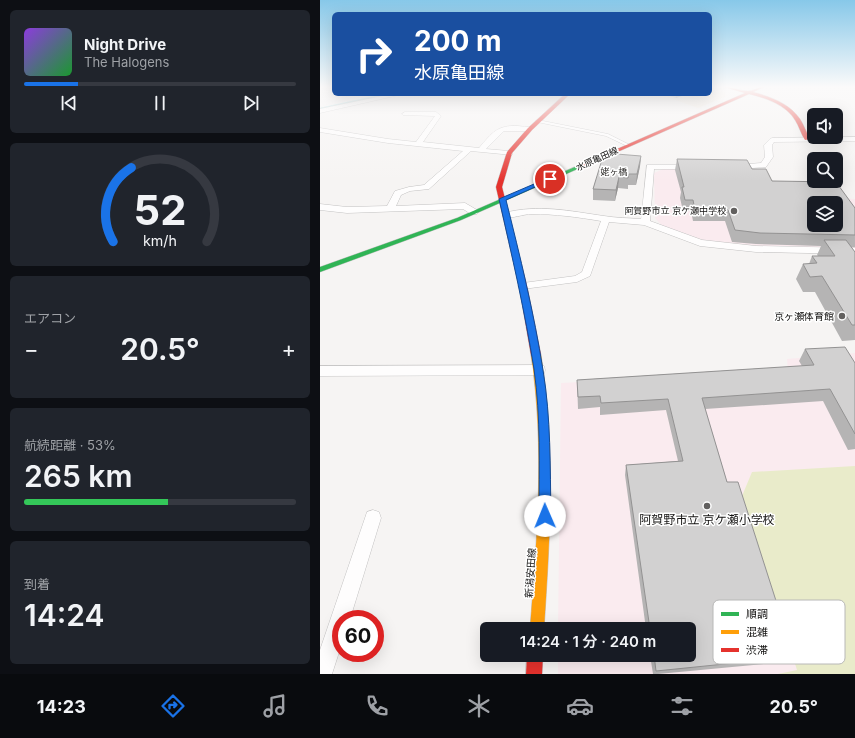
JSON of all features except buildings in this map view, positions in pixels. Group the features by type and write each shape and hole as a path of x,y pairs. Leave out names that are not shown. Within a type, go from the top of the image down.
{"main road":[{"name":"水原亀田線","path":"320,270 474,212 689,118"},
{"path":"797,118 807,139"},
{"name":"新潟安田線","path":"537,622 545,516 544,420 539,370 523,286 499,187 509,153 538,120"},
{"path":"534,674 535,662"}],"street":[{"path":"419,143 436,118"},
{"path":"481,150 498,130 503,128 530,129"},
{"path":"320,130 388,141 509,153"},
{"path":"724,167 763,165 769,157 768,145 772,140 807,139"},
{"path":"843,139 855,139"},
{"path":"390,209 398,193 409,189 426,187 470,148"},
{"path":"645,222 650,167 701,167"},
{"path":"320,207 346,210 465,206 474,212"},
{"path":"507,215 522,211 556,211 606,219 645,222 700,243 756,249 855,251"},
{"path":"523,286 577,279 586,274 606,219"},
{"path":"320,371 539,370"},
{"path":"322,674 374,518"}],"lane":[{"path":"538,120 607,135 628,145"}],"shaded area":[{"name":"阿賀野市立 京ケ瀬中学校","path":"663,169 759,169 767,187 824,196 807,196 807,232 843,232 843,198 855,199 855,248 742,246 694,241 665,229 655,218 654,173"},
{"name":"阿賀野市立 京ケ瀬小学校","path":"855,353 855,674 558,674 558,662 696,662 696,622 558,622 561,383 788,371 787,359"}],"green space":[{"path":"855,466 855,674 778,674 797,670 795,664 845,664 845,600 775,600 742,496 752,472"}],"traffic: fast":[{"path":"320,270 459,219 579,167"}],"traffic: slow":[{"path":"536,355 541,389 545,457 544,526 537,622"}],"traffic: jam":[{"path":"536,355 523,286 499,187 509,153 541,118"},
{"path":"579,167 690,118"},
{"path":"797,118 807,139"},
{"path":"534,674 535,662"}],"place":[{"name":"阿賀野市立 京ケ瀬中学校","path":"734,211"},
{"name":"京ヶ瀬体育館","path":"842,316"},
{"name":"阿賀野市立 京ケ瀬小学校","path":"707,506"}],"district":[{"name":"姥ヶ橋","path":"614,172"}],"route":[{"path":"545,516 544,420 539,370 523,286 502,199 522,192 550,179"}]}
